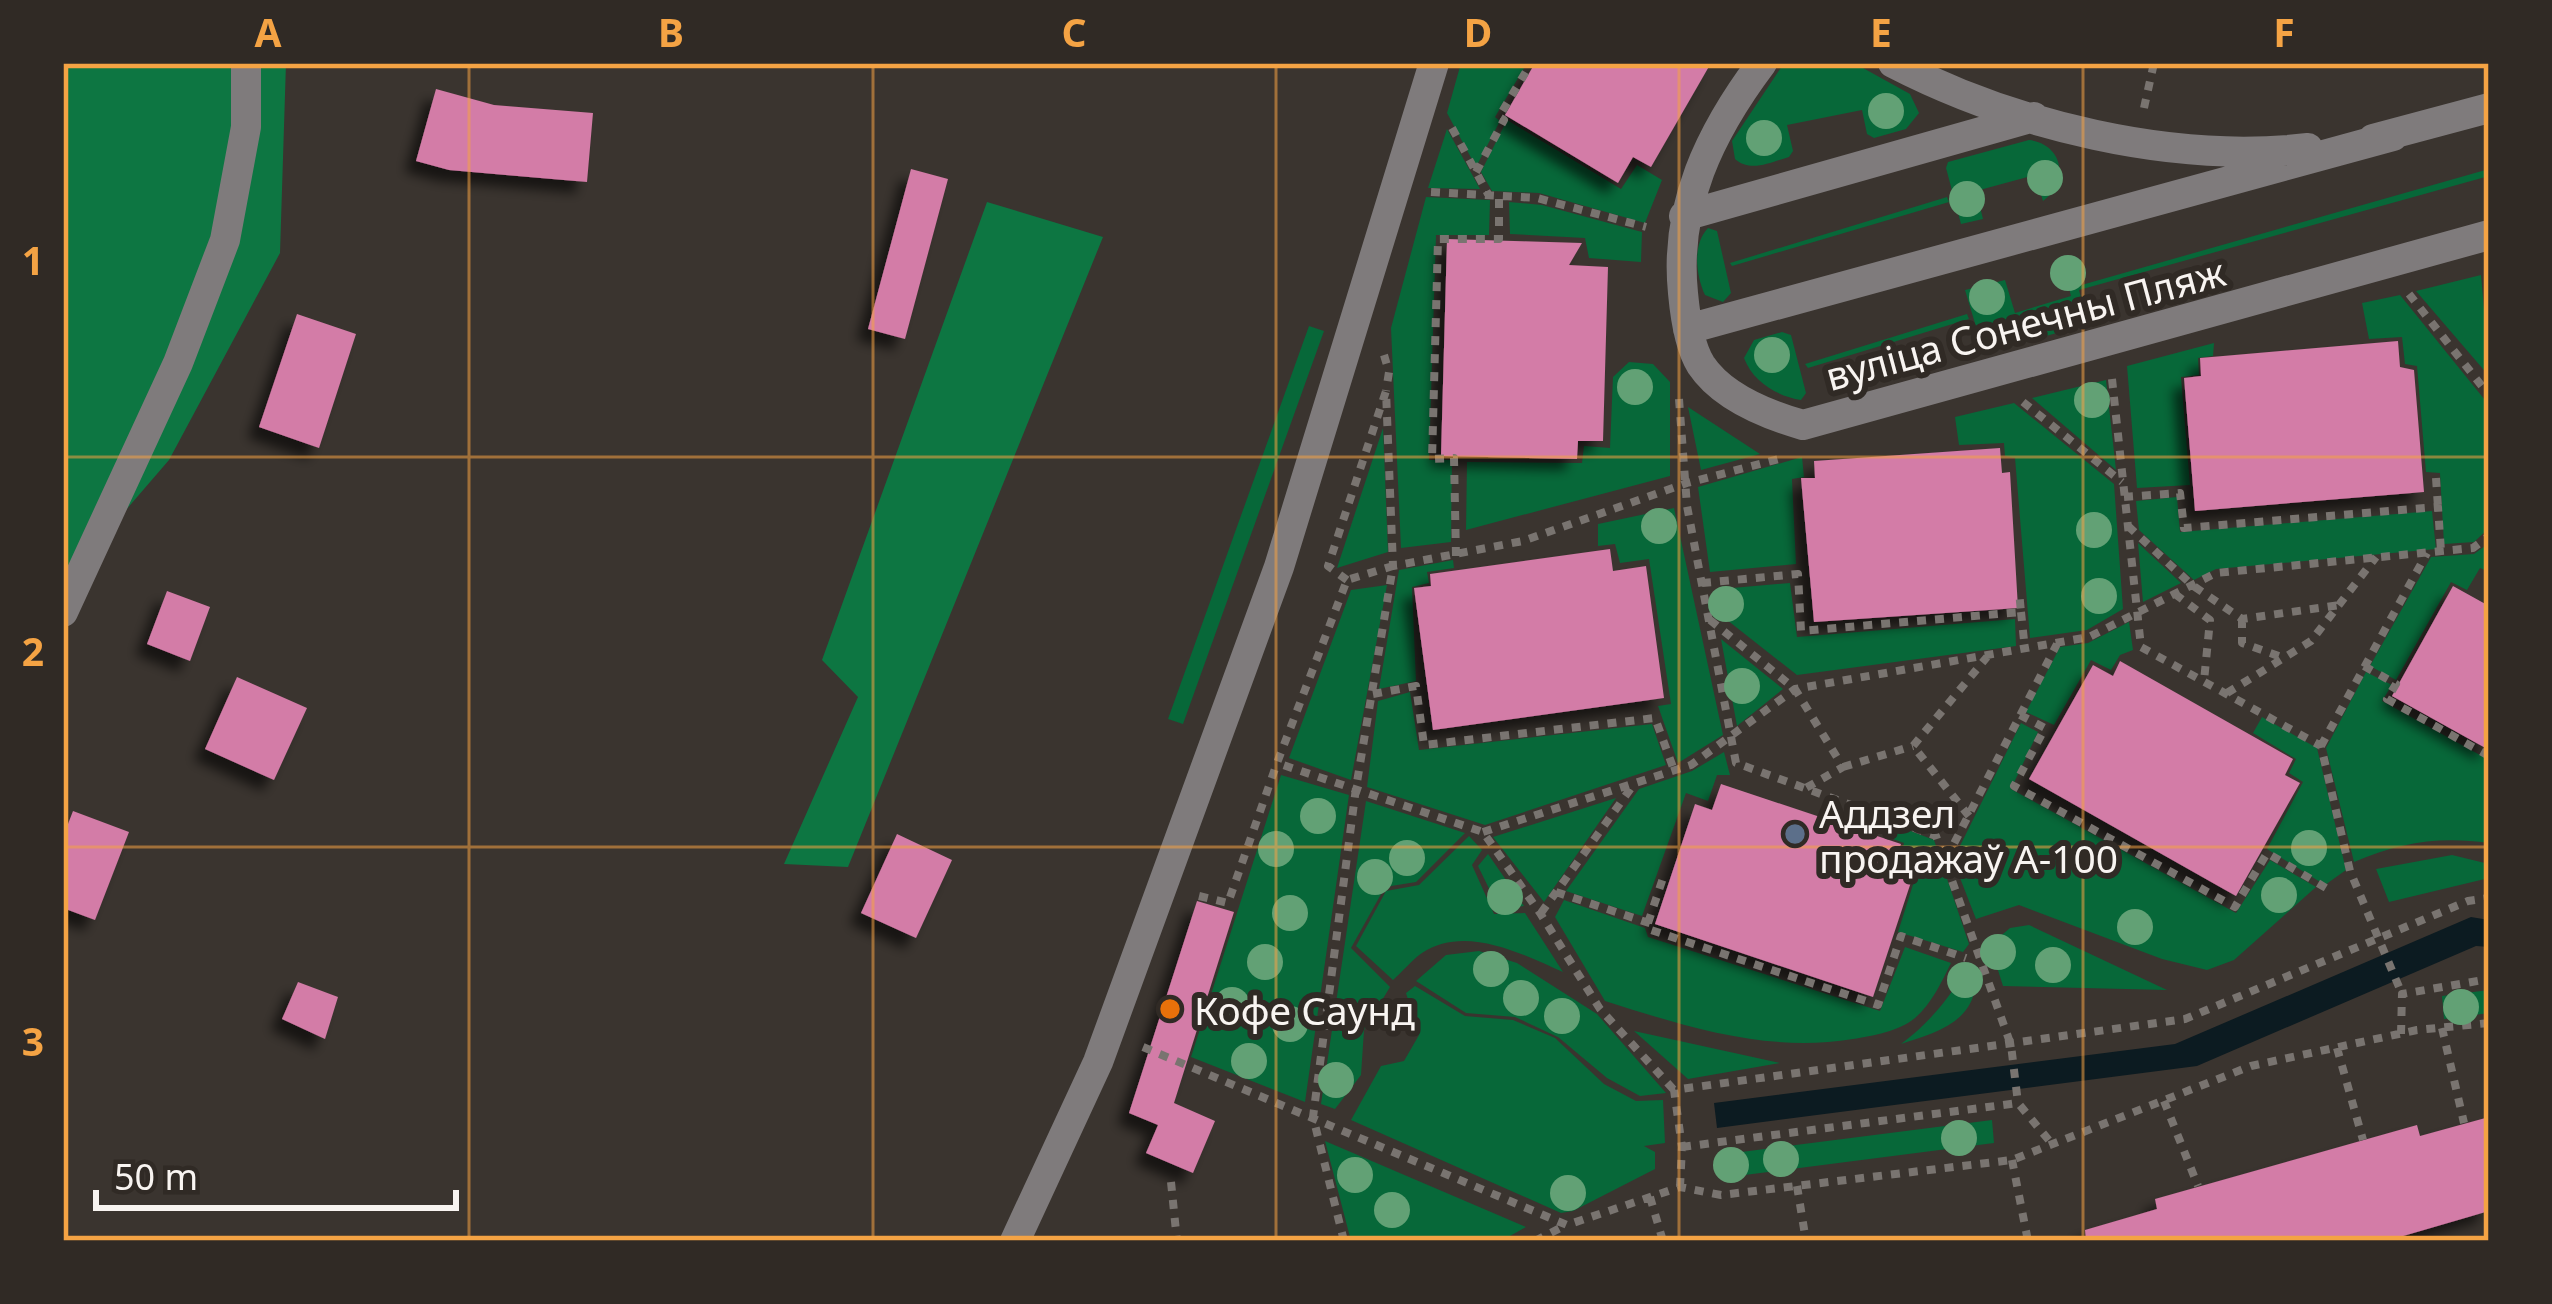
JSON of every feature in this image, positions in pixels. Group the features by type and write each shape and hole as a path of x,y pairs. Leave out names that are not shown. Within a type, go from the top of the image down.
{"street":[{"path":"63,612 178,363 225,240 246,127 246,63"},
{"path":"1015,1241 1108,1034 1279,567 1434,63"},
{"path":"1700,364 1688,329 1680,268 1684,216 1702,160 1762,63"},
{"path":"1893,63 1953,94 2162,148 2300,149 2393,136"},
{"path":"1688,329 2489,108"},
{"path":"1684,216 2034,117"},
{"name":"вуліца Сонечны Пляж","path":"1700,364 1745,402 1803,425 2489,235"}],"path":[{"path":"1476,172 1504,120 1499,117 1531,63"},
{"path":"2143,114 2154,63"},
{"path":"1439,133 1444,113 1494,196 1499,239 1438,239 1432,459 1454,458 1456,556"},
{"path":"1428,172 1423,192 1538,198 1648,228"},
{"path":"2401,284 2489,395"},
{"path":"2108,341 2141,647 2320,746"},
{"path":"1700,364 1678,383 1702,583 1736,764 1936,836 2011,1045 2018,1103 2052,1144"},
{"path":"1344,1241 1313,1118 1357,788 1393,566 1386,391 1328,566 1347,580"},
{"path":"2012,393 2122,482"},
{"path":"1347,580 1393,566 1523,541 1687,483 1788,457"},
{"path":"2436,478 2441,551"},
{"path":"2124,497 2180,494 2184,528 2438,507"},
{"path":"2127,525 2192,585 2242,619 2340,605"},
{"path":"1483,832 1690,765 1795,689 2089,637 2216,573 2474,548 2489,536"},
{"path":"2402,1034 2402,994 2350,871 2320,746 2427,553"},
{"path":"2227,693 2311,641 2376,557"},
{"path":"1702,583 1798,574 1802,631 2021,612"},
{"path":"1192,895 1228,903 1347,580"},
{"path":"2019,591 2025,650"},
{"path":"2175,594 2210,620 2204,681"},
{"path":"1709,619 1795,689 1843,766"},
{"path":"2242,619 2242,643 2284,658"},
{"path":"1945,861 2058,643"},
{"path":"1804,789 1843,766 1913,746 1988,656"},
{"path":"2364,667 2396,685 2387,699 2489,756"},
{"path":"1373,694 1416,686 1424,745 1654,718 1674,770"},
{"path":"2020,715 2045,728 2014,786 2235,907 2267,853 2326,888"},
{"path":"1913,746 1969,816"},
{"path":"1277,763 1483,832 1600,1009 1674,1090 1682,1147 1680,1187"},
{"path":"1540,913 1635,783"},
{"path":"1648,923 1663,878"},
{"path":"1556,892 1652,924 1651,930 1878,1005 1901,936 1966,958"},
{"path":"1674,1090 2185,1018 2468,901 2489,898"},
{"path":"2402,994 2489,980"},
{"path":"1535,1241 1567,1225 1680,1187 1721,1196 2012,1160 2251,1066 2402,1034 2489,1023"},
{"path":"1147,1049 1153,1027"},
{"path":"2442,1028 2464,1124"},
{"path":"1108,1034 1567,1225"},
{"path":"2337,1048 2363,1140"},
{"path":"2164,1101 2198,1186"},
{"path":"1682,1147 2018,1103"},
{"path":"2012,1160 2028,1241"},
{"path":"1171,1182 1177,1241"},
{"path":"1796,1186 1806,1241"},
{"path":"1650,1197 1664,1241"}],"green space":[{"path":"63,63 286,63 280,253 169,460 63,583"},
{"path":"1461,63 1527,63 1495,117 1500,121 1476,167 1447,113"},
{"path":"1784,63 1854,63 1910,94 1919,113 1906,129 1874,138 1867,134 1862,110 1787,125 1793,151 1789,157 1761,165 1741,163 1735,159 1732,141"},
{"path":"1507,120 1621,189 1637,165 1662,180 1645,223 1539,193 1492,191 1481,172"},
{"path":"1447,129 1480,189 1428,188"},
{"path":"2029,140 2049,148 2059,164 2052,193 2043,201 2035,175 1976,191 1983,219 1961,224 1948,162"},
{"path":"2489,169 2489,176 2079,290 2085,314 2079,327 1994,350 1980,340 1965,290 2005,280 2015,313 2071,296 2063,264 2070,261 2078,286"},
{"path":"1426,197 1490,200 1489,235 1436,235 1429,460 1452,460 1451,542 1401,548 1391,328"},
{"path":"1947,197 1949,202 1730,263"},
{"path":"987,202 1103,237 848,867 784,864 858,697 822,660"},
{"path":"1509,202 1542,205 1642,232 1641,262 1589,258 1585,238 1510,234"},
{"path":"1708,228 1717,231 1731,293 1723,302 1705,295 1699,278 1698,251"},
{"path":"2481,275 2489,366 2489,376 2416,291"},
{"path":"2400,295 2489,405 2489,528 2474,542 2444,544 2440,473 2426,472 2417,366 2405,364 2402,337 2369,339 2362,303"},
{"path":"1967,314 1969,319 1808,368 1805,364"},
{"path":"1309,326 1324,331 1183,724 1168,719"},
{"path":"1782,332 1791,335 1806,393 1801,400 1767,386 1744,358 1754,340"},
{"path":"2214,343 2213,356 2198,358 2199,375 2181,377 2190,485 2137,488 2127,366"},
{"path":"1629,362 1653,364 1670,382 1670,476 1466,530 1467,462 1582,463 1584,446 1610,448 1613,377"},
{"path":"2106,380 2116,470 2032,398"},
{"path":"2014,403 2114,484 2123,609 2087,630 2030,638 2015,458 2005,456 2004,443 1959,445 1955,417"},
{"path":"1688,407 1760,454 1701,470"},
{"path":"1383,428 1388,552 1337,568"},
{"path":"1802,457 1804,477 1792,479 1796,564 1710,572 1698,487"},
{"path":"2177,497 2180,532 2432,511 2436,549 2216,569 2194,580 2139,530 2136,501"},
{"path":"1674,508 1723,735 1678,763 1658,706 1671,704 1649,559 1620,563 1615,544 1598,546 1598,524"},
{"path":"2138,543 2181,583 2143,602"},
{"path":"2489,543 2489,572 2480,568 2467,590 2451,582 2396,680 2370,666 2431,557 2474,554"},
{"path":"1453,560 1454,568 1427,572 1429,583 1412,587 1416,681 1379,689 1399,570"},
{"path":"1790,583 1797,637 2015,619 2016,646 1797,675 1722,616 1721,589"},
{"path":"1387,585 1351,780 1289,758 1351,590"},
{"path":"2129,622 2133,650 2120,655 2111,670 2091,660 2054,725 2026,712 2060,647 2088,643"},
{"path":"1721,639 1783,689 1737,726"},
{"path":"2366,672 2392,685 2382,701 2489,760 2489,843 2420,842 2354,862 2326,748"},
{"path":"1410,692 1419,750 1652,724 1666,765 1485,825 1367,787 1378,701"},
{"path":"2262,717 2317,748 2346,870 2325,885 2267,849 2303,782 2289,773 2296,759 2253,733"},
{"path":"2021,723 2038,732 2011,789 2236,913 2270,860 2316,887 2234,960 2207,970 2162,959 2019,905 1976,919 1953,860"},
{"path":"1724,752 1730,775 1717,775 1708,801 1686,793 1642,916 1566,891 1639,789 1692,771"},
{"path":"1281,775 1349,795 1305,1102 1191,1057"},
{"path":"1616,798 1544,902 1493,837"},
{"path":"1366,801 1465,833 1416,882 1385,887 1351,948 1390,987 1364,1030 1361,1075 1335,1109 1321,1104"},
{"path":"1895,825 1934,840 1969,944 1963,952 1898,932 1916,875 1897,867 1904,843 1890,838"},
{"path":"1469,836 1482,850 1472,865 1494,914 1525,913 1563,972 1493,945 1456,941 1422,953 1393,980 1356,946 1386,891 1419,885"},
{"path":"1488,854 1524,906 1499,909 1478,866"},
{"path":"2452,855 2489,864 2489,878 2389,902 2376,869"},
{"path":"1564,900 1645,928 1648,937 1880,1011 1905,947 1951,963 1921,1012 1886,1032 1790,1043 1727,1035 1605,1001 1555,917"},
{"path":"2029,925 2167,990 2003,986 1990,945 2010,928"},
{"path":"1479,951 1517,963 1597,1014 1666,1093 1640,1096 1607,1078 1558,1037 1515,1017 1466,1013 1416,981 1446,955"},
{"path":"1971,963 1974,993 1963,1014 1945,1028 1901,1044 1940,1007"},
{"path":"1415,986 1465,1016 1513,1020 1555,1038 1604,1084 1636,1101 1663,1100 1665,1143 1644,1146 1655,1152 1655,1169 1561,1213 1351,1120 1381,1066 1404,1061 1419,1035 1406,993"},
{"path":"2489,990 2489,1013 2444,1019 2442,996"},
{"path":"1634,1031 1780,1063 1688,1079"},
{"path":"1992,1120 1994,1143 1721,1178 1718,1155"},
{"path":"1325,1141 1526,1227 1501,1241 1351,1241"}],"shaded area":[{"path":"2471,917 2489,920 2489,947 2476,946 2197,1066 1717,1128 1714,1103 2175,1044"}],"building":[{"path":"1535,63 1711,63 1651,167 1633,157 1618,183 1505,115"},
{"path":"436,89 494,105 593,113 587,182 449,170 416,161"},
{"path":"911,169 948,179 905,339 868,329"},
{"path":"1447,239 1582,243 1569,265 1608,267 1603,441 1578,441 1577,459 1441,456"},
{"path":"297,314 356,334 319,448 259,427"},
{"path":"2398,341 2400,367 2414,370 2424,492 2195,511 2184,378 2201,376 2200,358"},
{"path":"2000,448 2002,473 2010,472 2018,608 1814,622 1801,478 1815,478 1814,461"},
{"path":"1610,549 1613,571 1646,566 1664,698 1433,730 1414,588 1431,586 1430,574"},
{"path":"2453,586 2489,606 2489,750 2392,696"},
{"path":"167,591 210,607 190,661 147,644"},
{"path":"2120,661 2293,759 2285,775 2300,783 2236,896 2029,779 2093,665 2113,676"},
{"path":"237,677 307,708 274,780 205,749"},
{"path":"1721,784 1901,844 1893,869 1913,876 1873,997 1655,924 1695,804 1712,810"},
{"path":"73,811 129,832 95,920 63,908 63,837"},
{"path":"897,834 952,860 916,938 861,913"},
{"path":"1197,901 1234,912 1174,1103 1215,1121 1193,1173 1146,1153 1158,1125 1129,1113"},
{"path":"298,982 338,997 325,1039 282,1019"},
{"path":"2489,1117 2489,1211 2386,1241 2086,1241 2085,1230 2157,1209 2155,1199 2417,1125 2420,1136"}],"place":[{"name":"Аддзел продажаў А-100","path":"1795,834"},
{"name":"Кофе Саунд","path":"1170,1009"}]}
